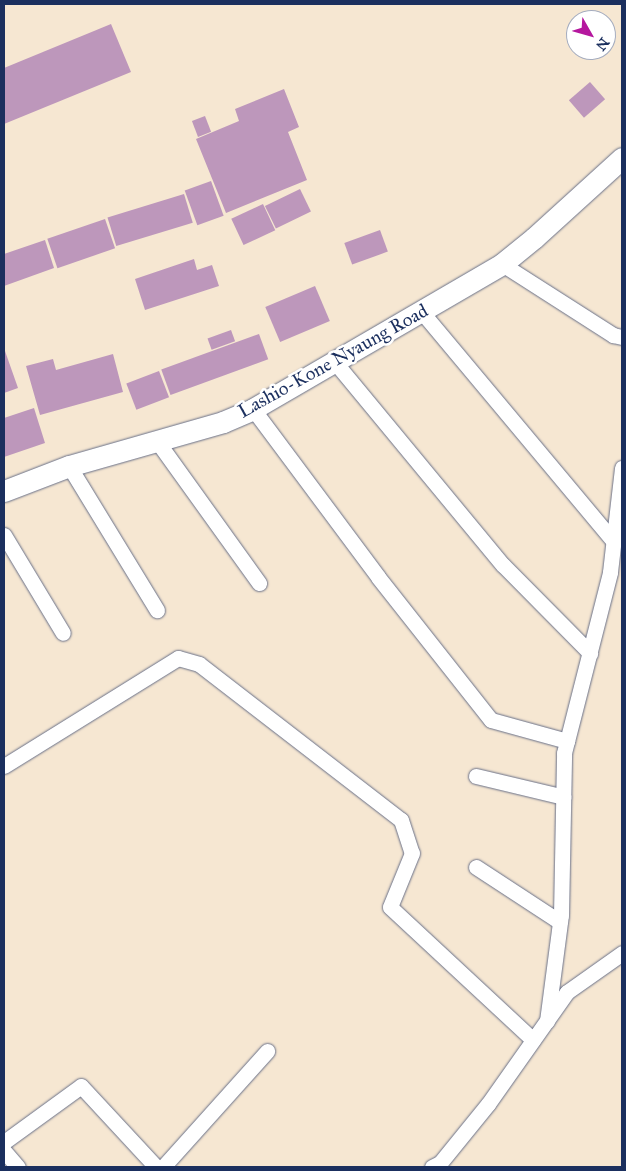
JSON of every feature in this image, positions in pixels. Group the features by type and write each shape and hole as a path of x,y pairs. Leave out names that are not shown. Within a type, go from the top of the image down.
{"main road":[{"name":"Lashio-Kone Nyaung Road","path":"4,491 69,466 223,422 253,409 502,264 534,238 622,158"}],"street":[{"path":"502,264 613,335 622,337"},
{"path":"421,311 614,542"},
{"path":"334,361 503,565 590,653"},
{"path":"253,409 378,577 492,720 568,740"},
{"path":"157,442 259,583"},
{"path":"69,466 157,610"},
{"path":"547,1021 560,922 564,754 610,572 622,468"},
{"path":"4,535 63,632"},
{"path":"4,766 178,658 199,664 400,820 412,853 390,907 533,1040"},
{"path":"476,776 564,797"},
{"path":"476,867 560,922"},
{"path":"432,1167 440,1164 488,1104 567,992 622,953"},
{"path":"163,1167 267,1050"},
{"path":"4,1142 81,1086 156,1167"},
{"path":"4,1151 18,1167"}],"building":[{"path":"111,24 131,72 4,124 4,68"},
{"path":"590,82 605,99 584,118 569,100"},
{"path":"284,89 299,127 288,132 307,180 226,213 196,139 239,121 235,109"},
{"path":"205,116 211,132 198,137 192,121"},
{"path":"211,181 224,216 197,225 185,191"},
{"path":"300,189 311,211 276,229 265,206"},
{"path":"184,194 193,223 116,246 107,217"},
{"path":"263,204 275,230 244,245 231,219"},
{"path":"105,219 115,248 57,268 47,239"},
{"path":"380,230 388,252 352,265 344,243"},
{"path":"45,240 54,268 4,286 4,254"},
{"path":"194,259 197,270 212,265 219,286 145,310 135,279"},
{"path":"315,286 330,321 280,342 265,307"},
{"path":"231,330 235,341 212,350 208,339"},
{"path":"259,334 268,359 171,395 161,370"},
{"path":"4,352 18,388 4,393"},
{"path":"113,354 123,392 40,415 26,366 53,359 56,370"},
{"path":"159,371 169,397 136,410 126,384"},
{"path":"34,408 45,443 4,457 4,418"}]}
